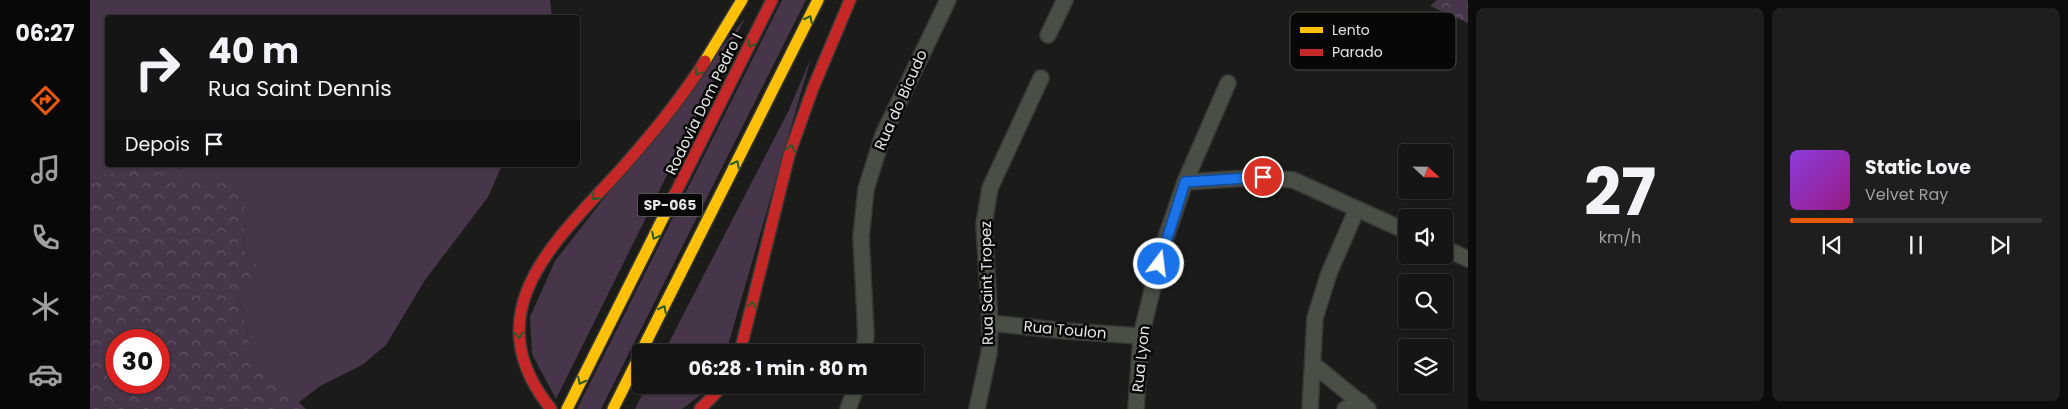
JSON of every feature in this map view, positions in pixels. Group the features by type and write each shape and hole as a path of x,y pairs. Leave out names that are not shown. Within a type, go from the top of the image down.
{"highway":[{"path":"552,409 538,395 524,369 520,349 518,322 526,294 539,264 572,223 632,157 665,117 707,59 742,0"},
{"name":"Rodovia Dom Pedro I","path":"567,409 772,0"},
{"name":"SP-065","path":"646,344 818,0"},
{"path":"742,344 782,179 794,139 812,87 850,0"},
{"name":"SP-065","path":"613,409 632,371"},
{"path":"700,409 715,394"}],"street":[{"name":"Rua do Bicudo","path":"865,344 861,238 866,189 883,135 948,0"},
{"path":"1048,35 1065,0"},
{"name":"Rua Saint Tropez","path":"976,409 988,353 990,323 984,224 990,188 1041,78"},
{"name":"Rua Lyon","path":"1136,409 1141,336 1164,246 1185,182 1228,83"},
{"path":"1185,182 1263,177 1293,180 1398,227"},
{"path":"1310,409 1315,318 1329,273 1356,209"},
{"path":"1453,252 1468,259"},
{"name":"Rua Toulon","path":"990,323 1141,336"},
{"path":"1313,364 1364,406"},
{"path":"848,409 854,394"},
{"path":"1345,409 1364,406"}],"green space":[{"path":"90,0 550,0 552,15 105,15 105,167 501,167 488,197 425,280 386,345 362,365 320,386 298,403 252,356 238,294 253,285 255,262 245,253 243,234 246,220 131,169 92,179 90,176"},
{"path":"782,0 806,0 601,409 577,409"},
{"path":"1437,0 1468,0 1468,23 1456,18 1456,12 1443,12 1430,6"},
{"path":"745,18 556,399 532,354 530,317 555,261"},
{"path":"811,58 728,344 668,344 788,112"},
{"path":"131,169 241,183 246,220 243,234 245,253 255,262 259,270 253,285 238,294 252,356 306,409 90,409 90,176 92,178"},
{"path":"642,394 701,394 682,409 635,409"}],"traffic: slow":[{"path":"705,61 742,0"},
{"path":"645,344 818,0"},
{"path":"567,409 675,194"},
{"path":"613,409 632,371"}],"traffic: jam":[{"path":"675,194 772,0"},
{"path":"742,344 789,155 813,88 850,0"},
{"path":"551,409 528,373 520,339 522,308 533,278 551,249 573,221 656,129 705,61"},
{"path":"700,409 715,394"}],"route":[{"path":"1159,264 1185,182 1263,177"}]}
